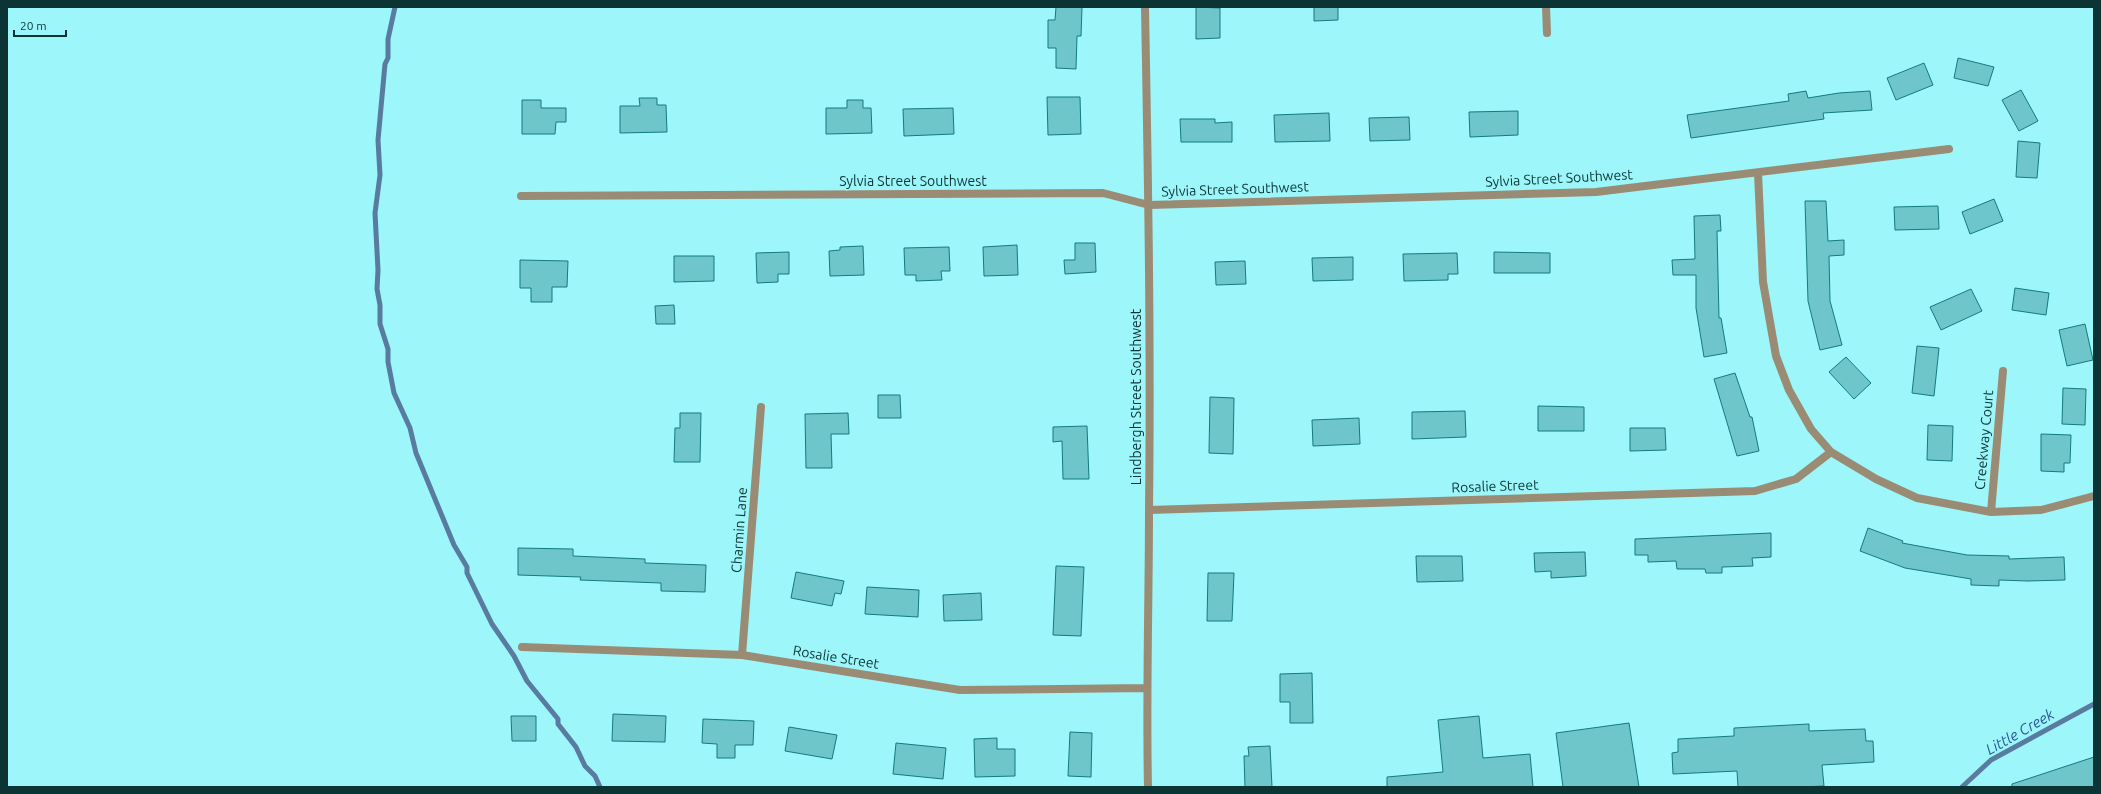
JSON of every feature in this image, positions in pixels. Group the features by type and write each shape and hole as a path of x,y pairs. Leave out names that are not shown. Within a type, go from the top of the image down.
{"street":[{"name":"Lindbergh Street Southwest","path":"1144,7 1149,205 1149,510 1146,688 1148,787"},
{"path":"1546,7 1546,33"},
{"name":"Sylvia Street Southwest","path":"521,196 1103,193 1149,205 1596,192 1949,149"},
{"path":"1758,173 1764,282 1776,356 1789,390 1811,429 1830,452 1876,479 1917,498 1991,512 2041,510 2094,496"},
{"name":"Creekway Court","path":"1991,512 2003,371"},
{"name":"Charmin Lane","path":"742,655 761,407"},
{"name":"Rosalie Street","path":"1149,510 1755,491 1796,479 1830,452"},
{"name":"Rosalie Street","path":"522,647 742,655 960,690 1146,688"}],"building":[{"path":"1056,7 1082,7 1081,36 1077,36 1076,69 1056,68 1056,48 1048,48 1048,20 1055,20"},
{"path":"1196,7 1220,8 1220,38 1196,39"},
{"path":"1314,7 1338,7 1338,20 1314,21"},
{"path":"1958,58 1994,67 1988,86 1954,78"},
{"path":"1924,63 1933,85 1896,100 1887,78"},
{"path":"2021,90 2038,121 2019,131 2002,100"},
{"path":"1806,91 1808,98 1839,93 1870,91 1872,110 1823,113 1824,119 1691,138 1687,115 1789,101 1788,94"},
{"path":"1047,97 1080,97 1081,134 1048,135"},
{"path":"639,98 657,98 657,105 666,105 667,132 620,133 620,106 640,106"},
{"path":"522,100 541,100 541,108 566,108 566,122 556,122 555,134 522,134"},
{"path":"847,100 863,100 863,108 871,108 872,133 826,134 826,108 847,108"},
{"path":"953,108 954,134 904,136 903,109"},
{"path":"1518,111 1518,135 1470,137 1469,112"},
{"path":"1329,113 1330,141 1275,142 1274,115"},
{"path":"1409,117 1410,140 1370,141 1369,118"},
{"path":"1180,119 1215,119 1215,123 1232,122 1232,142 1181,142"},
{"path":"2018,141 2040,143 2037,178 2016,177"},
{"path":"1994,199 2003,221 1970,234 1962,212"},
{"path":"1805,201 1826,201 1828,241 1844,240 1844,255 1829,256 1830,301 1842,345 1820,350 1808,301"},
{"path":"1938,206 1939,229 1895,230 1894,207"},
{"path":"1720,215 1721,231 1717,231 1719,318 1721,318 1727,353 1704,357 1696,308 1696,275 1673,275 1672,260 1695,259 1694,216"},
{"path":"1075,243 1095,243 1096,272 1065,274 1064,260 1075,260"},
{"path":"1017,245 1018,275 984,276 983,247"},
{"path":"863,246 864,275 830,276 829,251 840,250 840,247"},
{"path":"949,247 950,271 941,271 942,280 916,281 916,275 905,275 904,248"},
{"path":"789,252 789,274 778,274 778,282 757,283 756,253"},
{"path":"1494,252 1550,253 1550,273 1494,273"},
{"path":"1457,253 1458,274 1448,274 1448,280 1404,281 1403,254"},
{"path":"674,256 714,256 714,281 674,282"},
{"path":"1353,257 1353,280 1313,281 1312,258"},
{"path":"520,260 568,261 567,287 552,287 552,302 531,302 531,288 520,288"},
{"path":"1245,261 1246,284 1216,285 1215,262"},
{"path":"2015,288 2049,293 2046,315 2012,310"},
{"path":"1971,289 1982,311 1941,330 1930,307"},
{"path":"674,305 675,324 656,324 655,306"},
{"path":"2085,324 2093,360 2067,366 2059,330"},
{"path":"1917,346 1939,348 1934,396 1912,393"},
{"path":"1846,357 1871,383 1854,399 1829,372"},
{"path":"1735,373 1750,417 1752,417 1759,451 1737,456 1714,379"},
{"path":"2063,388 2086,389 2085,425 2062,424"},
{"path":"878,395 900,395 901,418 878,418"},
{"path":"1210,397 1234,398 1233,454 1209,453"},
{"path":"1538,406 1584,407 1584,431 1538,431"},
{"path":"1465,411 1466,437 1412,439 1412,412"},
{"path":"680,413 701,413 700,462 674,462 675,428 680,428"},
{"path":"848,413 849,434 831,434 832,468 806,468 805,414"},
{"path":"1359,418 1360,444 1313,446 1312,420"},
{"path":"1928,425 1953,426 1952,461 1927,460"},
{"path":"1087,426 1089,479 1063,479 1062,441 1053,442 1053,427"},
{"path":"1630,428 1665,428 1666,450 1630,451"},
{"path":"2041,434 2071,435 2070,463 2064,463 2064,472 2041,471"},
{"path":"1868,528 1903,541 1902,543 1967,555 2009,556 2009,559 2064,557 2065,580 1999,580 1999,586 1971,585 1971,579 1905,568 1860,551"},
{"path":"1771,533 1771,557 1752,558 1753,566 1722,567 1722,573 1706,573 1705,569 1677,569 1676,561 1648,562 1648,555 1635,555 1635,539"},
{"path":"518,548 573,549 573,556 645,559 645,563 706,565 705,592 661,591 661,583 580,580 581,577 518,575"},
{"path":"1585,552 1586,576 1551,578 1551,571 1535,572 1534,553"},
{"path":"1416,556 1462,556 1463,581 1417,582"},
{"path":"1056,566 1084,567 1081,636 1053,635"},
{"path":"796,572 844,581 841,594 835,593 832,606 791,598"},
{"path":"1208,573 1234,573 1232,621 1207,621"},
{"path":"867,587 919,590 918,617 865,614"},
{"path":"981,593 982,620 944,621 943,595"},
{"path":"1312,673 1313,723 1290,723 1290,702 1280,702 1280,674"},
{"path":"613,714 666,716 665,742 612,741"},
{"path":"511,716 536,716 536,741 512,741"},
{"path":"1479,716 1483,758 1530,754 1533,787 1387,787 1387,777 1443,772 1438,720"},
{"path":"703,719 754,721 753,745 735,745 735,758 717,758 717,744 702,743"},
{"path":"1629,723 1639,787 1563,787 1556,733"},
{"path":"1809,724 1809,731 1865,729 1866,741 1873,741 1874,762 1822,765 1824,786 1738,787 1737,771 1673,774 1672,753 1678,752 1678,739 1734,736 1734,728"},
{"path":"789,727 837,735 832,759 785,751"},
{"path":"1070,732 1092,733 1091,777 1068,776"},
{"path":"997,738 997,749 1015,749 1015,776 975,777 974,739"},
{"path":"896,743 946,748 943,779 893,774"},
{"path":"1270,746 1272,787 1245,787 1244,756 1249,756 1248,747"},
{"path":"2094,757 2094,787 2012,787 2012,784"}],"waterway":[{"path":"395,7 388,39 388,58 385,64 378,140 380,175 375,213 378,270 377,289 380,305 380,324 388,349 388,362 394,393 410,428 416,453 454,545 467,567 467,573 492,624 514,656 527,681 558,719 558,724 576,747 585,766 595,776 600,787"},
{"name":"Little Creek","path":"1962,787 1991,760 2094,704"}]}
